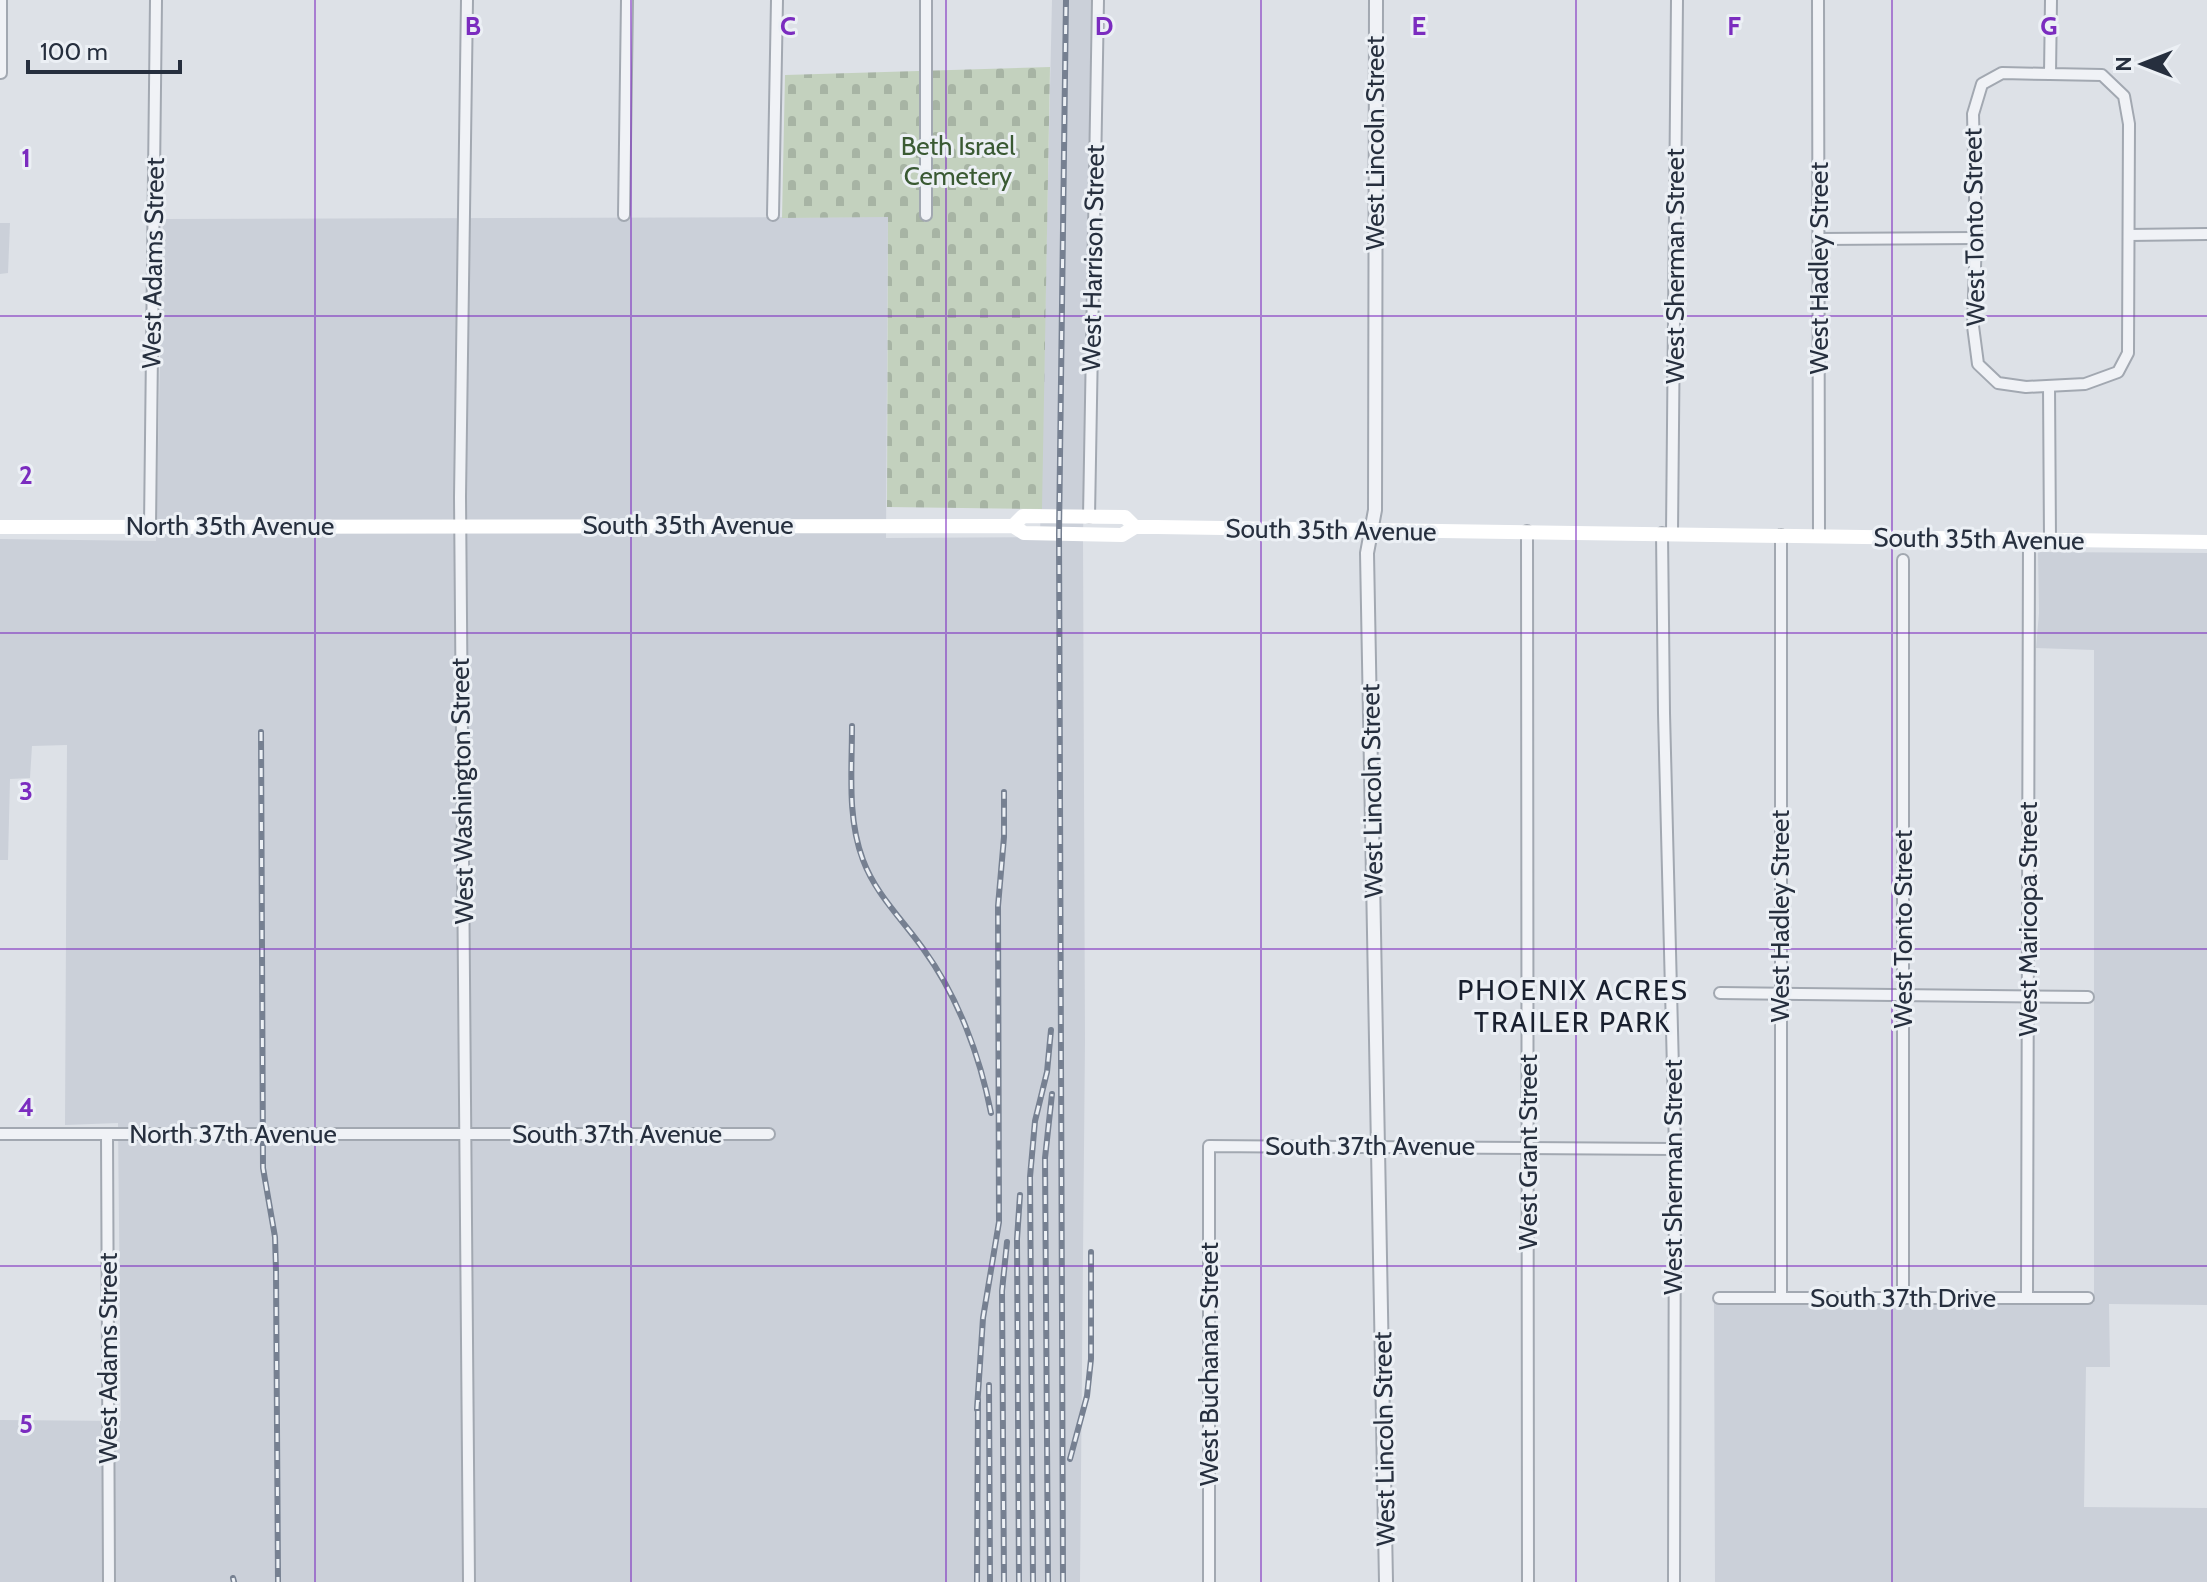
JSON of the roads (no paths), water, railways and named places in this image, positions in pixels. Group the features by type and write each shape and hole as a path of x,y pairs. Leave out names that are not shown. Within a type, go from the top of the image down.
{"main road":[{"path":"1013,526 1023,516 1125,517 1135,527"},
{"name":"North 35th Avenue","path":"0,527 460,526"},
{"name":"South 35th Avenue","path":"460,526 1013,526 1024,533 1122,535 1135,527 2207,542"}],"street":[{"path":"1,0 1,73"},
{"name":"West Adams Street","path":"150,526 156,0"},
{"name":"West Washington Street","path":"467,0 460,526 469,1582"},
{"path":"624,215 627,0"},
{"path":"773,215 777,0"},
{"path":"926,0 926,215"},
{"name":"West Harrison Street","path":"1089,517 1098,0"},
{"name":"West Lincoln Street","path":"1376,0 1375,510 1367,553 1386,1582"},
{"name":"West Sherman Street","path":"1674,1582 1675,1149 1664,743 1677,0"},
{"name":"West Hadley Street","path":"1818,0 1819,536"},
{"path":"2050,540 2049,386 2085,384 2118,372 2128,353 2129,235 2129,124 2124,96 2102,75 2050,74 2051,0"},
{"name":"West Tonto Street","path":"2049,386 1998,383 1978,364 1973,326 1976,238 1973,114 1982,84 2002,73 2050,74"},
{"path":"2129,235 2207,234"},
{"path":"1820,239 1976,238"},
{"name":"West Grant Street","path":"1527,531 1528,1582"},
{"name":"West Hadley Street","path":"1781,535 1781,1298"},
{"name":"West Maricopa Street","path":"2027,1298 2029,540"},
{"name":"West Tonto Street","path":"1903,560 1903,1297"},
{"path":"1720,993 2088,997"},
{"name":"North 37th Avenue","path":"0,1134 465,1135"},
{"name":"West Adams Street","path":"107,1134 109,1582"},
{"name":"South 37th Avenue","path":"465,1135 769,1134"},
{"name":"South 37th Avenue","path":"1209,1146 1675,1149"},
{"name":"West Buchanan Street","path":"1209,1146 1209,1582"},
{"name":"South 37th Drive","path":"1719,1298 2088,1298"}],"railway":[{"path":"1063,1582 1059,534 1066,0"},
{"path":"852,726 852,811 863,860 882,896 924,950 947,987 974,1049 991,1113"},
{"path":"261,732 263,1168 275,1237 278,1582"},
{"path":"977,1409 983,1318 999,1222 998,906 1004,792"},
{"path":"1033,1582 1030,1177 1035,1121 1047,1072 1051,1030"},
{"path":"1048,1582 1045,1158 1052,1094"},
{"path":"1019,1582 1017,1239 1020,1195"},
{"path":"1004,1582 1002,1291 1007,1242"},
{"path":"1070,1459 1087,1396 1091,1359 1091,1252"},
{"path":"989,1385 990,1582"},
{"path":"977,1582 978,1400"},
{"path":"233,1578 234,1582"}],"district":[{"name":"PHOENIX ACRES TRAILER PARK","path":"1573,1006"}],"park label":[{"name":"Beth Israel Cemetery","path":"958,161"}]}
